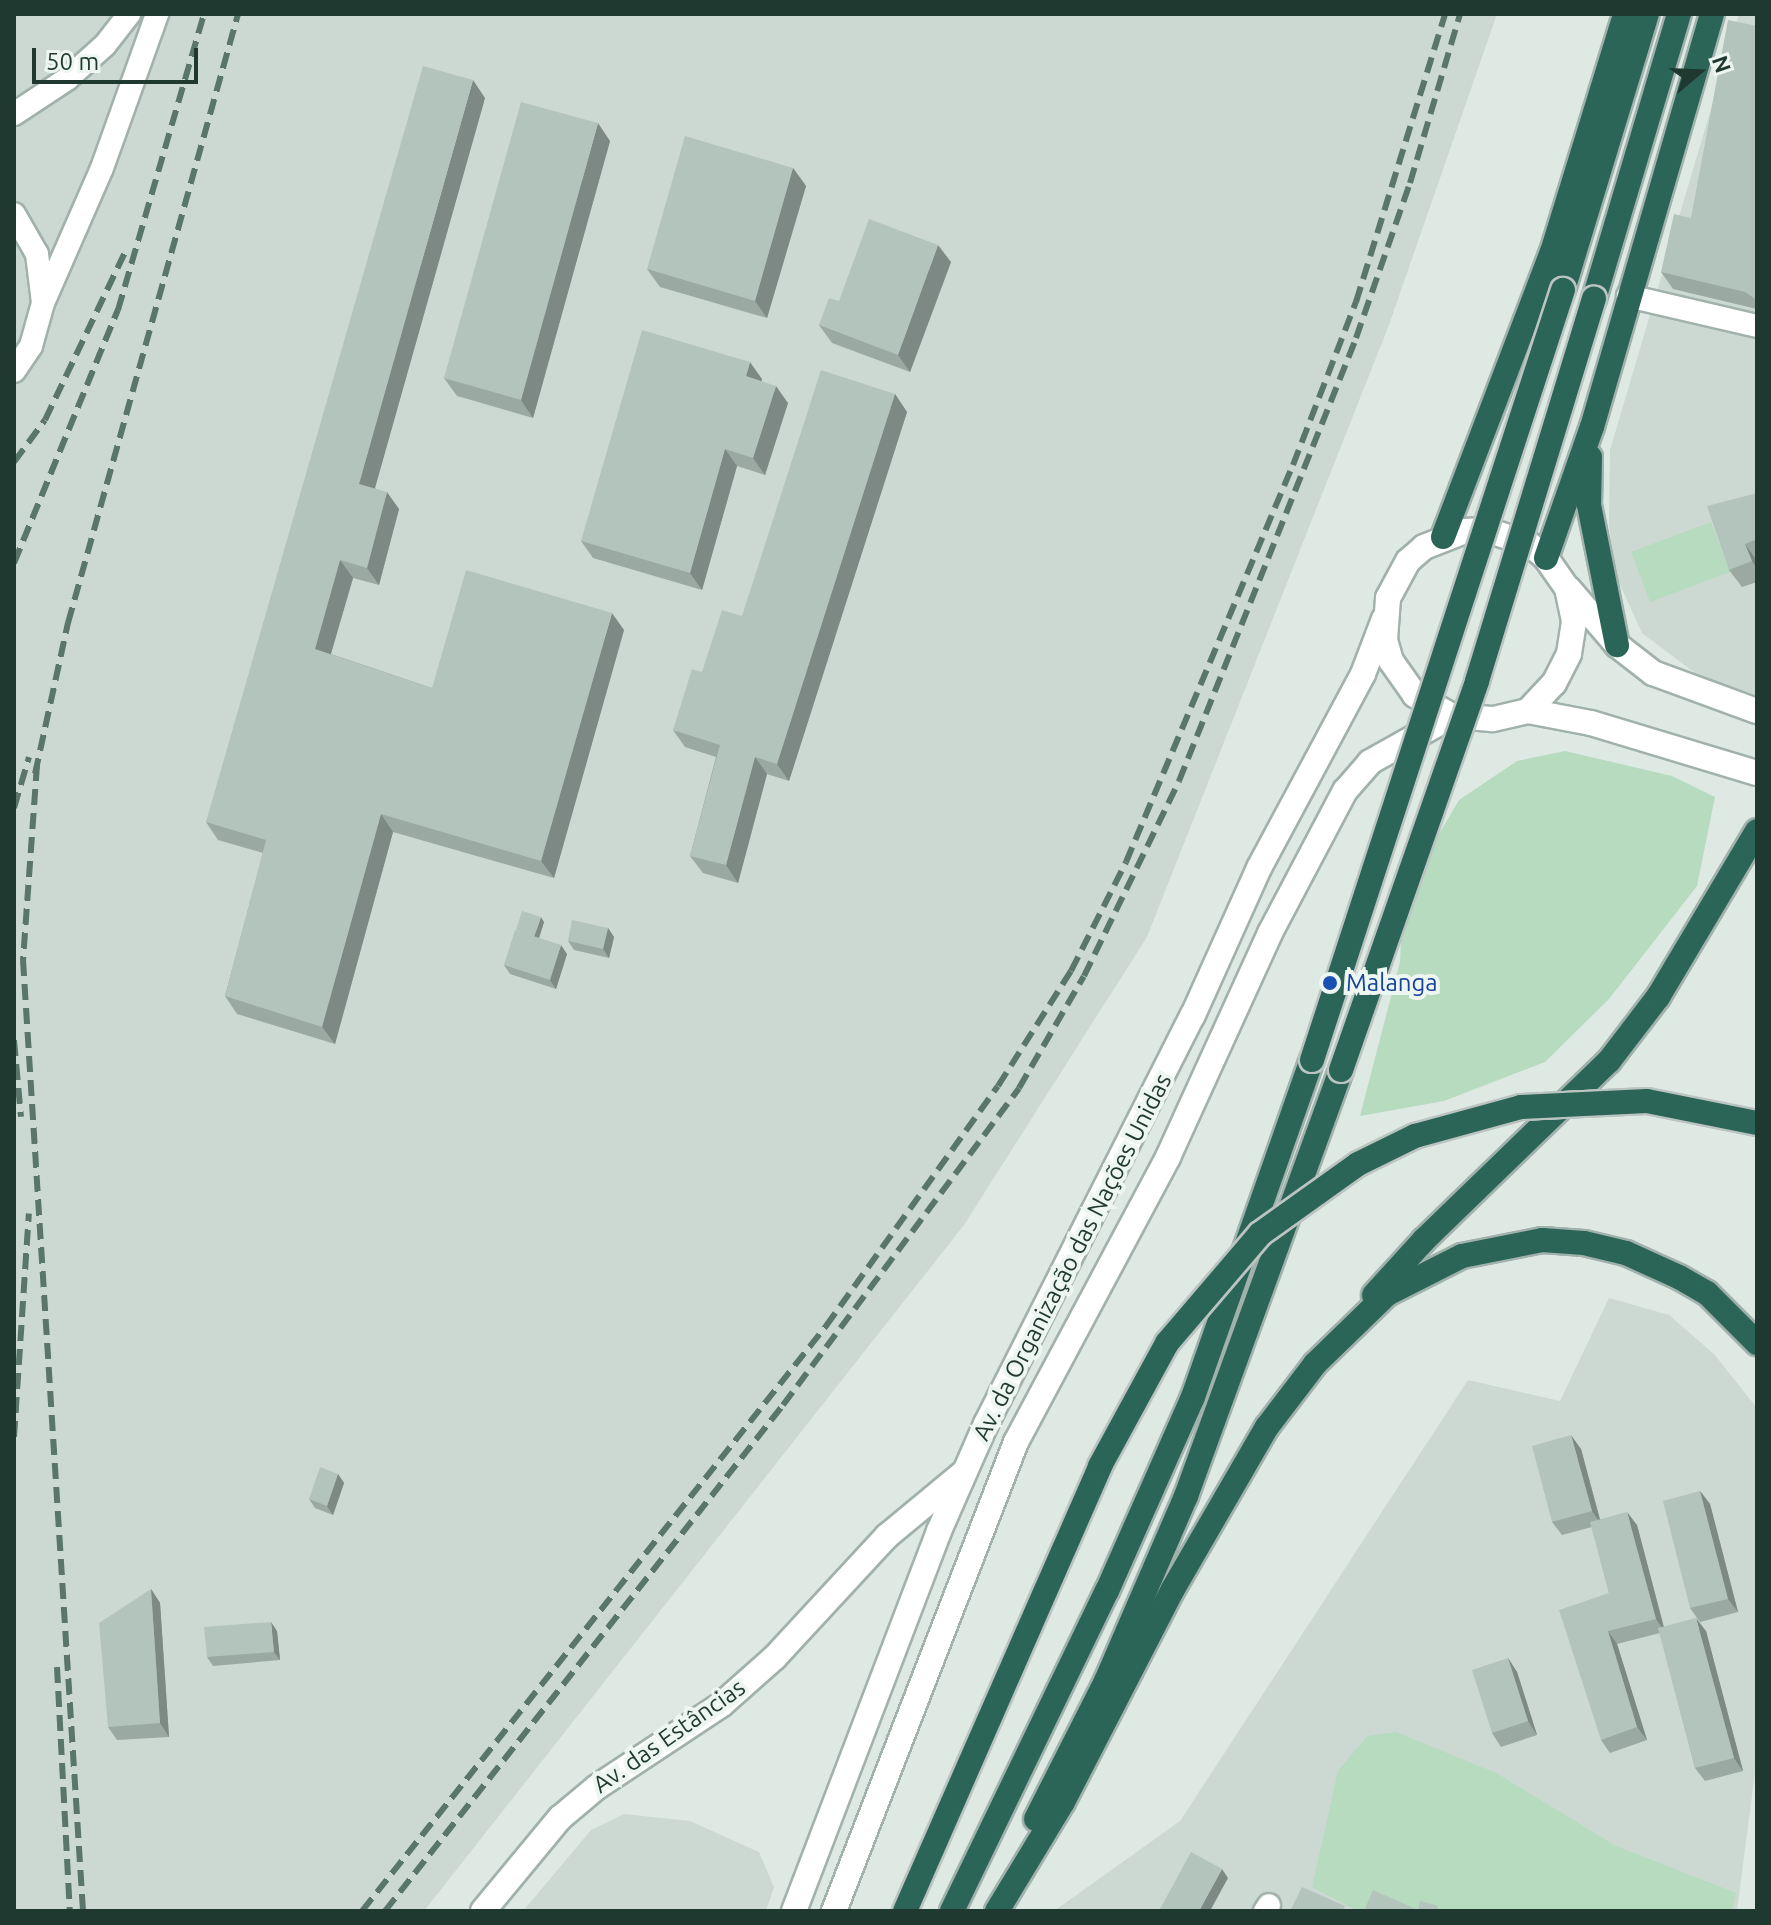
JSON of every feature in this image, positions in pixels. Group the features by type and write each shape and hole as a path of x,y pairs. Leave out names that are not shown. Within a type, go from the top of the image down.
{"highway":[{"path":"1443,537 1552,252 1625,14"},
{"path":"952,1911 1107,1591 1193,1397 1312,1060 1563,290 1647,14"},
{"path":"989,1911 1106,1681 1186,1496 1341,1070 1477,681 1679,14"},
{"path":"1546,558 1592,427 1712,14"},
{"path":"1592,427 1589,505 1617,645"},
{"path":"997,1911 1063,1802 1173,1589 1267,1427 1315,1364 1424,1240 1609,1061 1658,997 1757,831"},
{"path":"905,1911 1100,1466 1167,1343 1260,1234 1358,1164 1415,1136 1521,1107 1647,1101 1757,1123"},
{"path":"1353,1324 1387,1294 1462,1256 1542,1240 1626,1253 1679,1277 1707,1293 1757,1343"}],"main road":[{"path":"1757,711 1653,673 1617,645 1567,588 1546,558 1508,535 1476,530 1443,537 1408,561 1388,598 1384,619 1391,661 1401,679 1424,701 1452,716 1492,719 1528,711 1591,723 1757,773"},
{"path":"1528,711 1554,683 1569,654 1574,622 1567,588"},
{"name":"Av. da Organização das Nações Unidas","path":"794,1911 966,1470 1193,1015 1228,930 1363,674 1384,619"},
{"name":"Av. da Organização das Nações Unidas","path":"834,1911 1016,1442 1168,1157 1239,993 1345,791 1370,762 1452,716"},
{"name":"Av. das Estâncias","path":"483,1911 542,1838 597,1787 721,1705 775,1657 887,1536 966,1470"}],"street":[{"path":"14,114 67,79 105,45 129,14"},
{"path":"14,371 31,346 43,303 102,168 157,14"},
{"path":"14,214 37,254 43,303"},
{"path":"1628,296 1757,326"}],"shaded area":[{"path":"14,14 1497,14 1389,325 1147,937 964,1225 424,1911 14,1911"},
{"path":"1739,14 1757,14 1757,695 1699,676 1642,633 1616,576 1609,525 1610,450"},
{"path":"1609,1298 1669,1315 1714,1354 1757,1408 1757,1757 1737,1911 1054,1911 1180,1821 1468,1380 1560,1401"},
{"path":"624,1814 690,1821 759,1852 774,1887 766,1911 523,1911 591,1830"}],"green space":[{"path":"1711,522 1730,572 1650,602 1631,552"},
{"path":"1565,751 1672,776 1715,797 1697,886 1609,999 1545,1062 1444,1101 1360,1116 1400,962 1403,895 1459,800 1517,761"},
{"path":"1396,1732 1496,1773 1616,1846 1736,1893 1732,1911 1358,1911 1312,1887 1338,1771 1367,1736"}],"building":[{"path":"1728,20 1757,26 1757,300 1745,292 1661,272 1674,214 1691,218"},
{"path":"423,66 473,80 359,484 387,492 367,568 340,560 315,649 432,688 466,570 612,613 541,861 381,814 322,1027 225,996 266,840 206,822"},
{"path":"521,102 598,123 521,400 444,378"},
{"path":"685,136 793,168 755,301 647,269"},
{"path":"869,219 938,245 898,355 819,325 829,298 839,301"},
{"path":"642,330 750,362 746,376 776,386 753,458 725,449 690,573 581,541"},
{"path":"821,370 895,394 777,764 755,757 726,865 690,856 720,745 673,730 692,669 702,672 722,610 742,616"},
{"path":"1757,493 1757,539 1745,544 1752,561 1729,570 1707,506"},
{"path":"522,911 541,917 534,937 516,930"},
{"path":"572,920 608,928 603,949 568,941"},
{"path":"515,930 561,945 550,980 504,965"},
{"path":"1571,1435 1592,1511 1552,1522 1532,1446"},
{"path":"320,1467 338,1474 327,1506 309,1499"},
{"path":"1700,1491 1728,1599 1690,1608 1663,1501"},
{"path":"1627,1512 1656,1619 1608,1631 1637,1727 1601,1740 1559,1610 1609,1593 1590,1522"},
{"path":"151,1589 160,1723 108,1727 99,1623"},
{"path":"1696,1618 1734,1758 1695,1768 1658,1628"},
{"path":"271,1622 274,1652 207,1657 204,1627"},
{"path":"1508,1658 1528,1721 1492,1733 1472,1670"},
{"path":"1191,1852 1222,1869 1199,1911 1159,1911"},
{"path":"1302,1887 1345,1906 1343,1911 1290,1911"},
{"path":"1373,1890 1418,1910 1420,1901 1438,1906 1436,1911 1364,1911"}],"railway":[{"path":"14,563 118,310 204,14"},
{"path":"35,774 68,623 238,14"},
{"path":"362,1911 826,1326 998,1086 1071,971 1126,862 1293,465 1356,302 1445,14"},
{"path":"385,1911 783,1405 1019,1088 1084,976 1179,781 1356,338 1410,183 1460,14"},
{"path":"14,462 45,420 125,252"},
{"path":"14,808 29,757"},
{"path":"37,765 23,960 83,1911"},
{"path":"14,1040 21,1117"},
{"path":"14,1437 29,1214"},
{"path":"57,1667 70,1911"}],"place":[{"name":"Malanga","path":"1330,983"}]}
